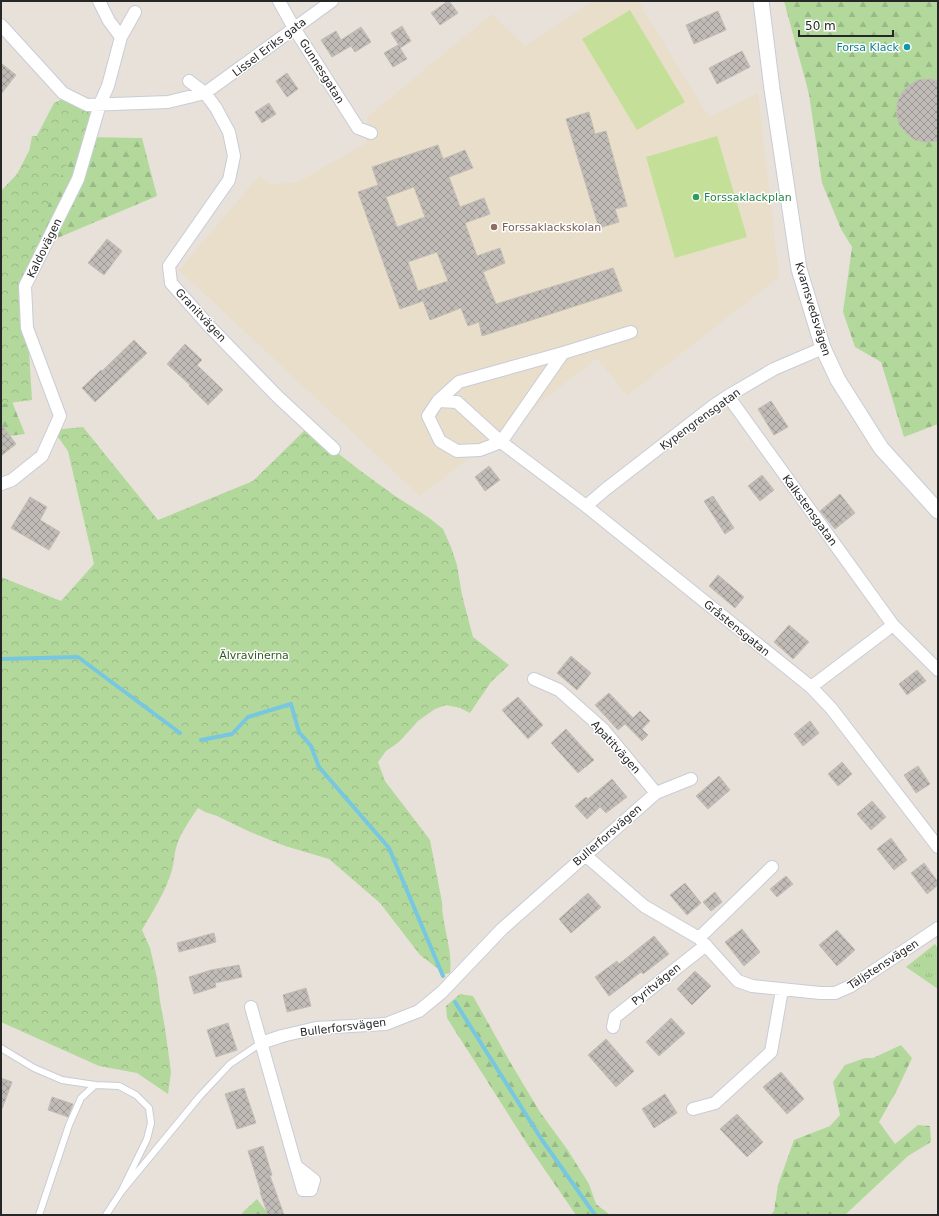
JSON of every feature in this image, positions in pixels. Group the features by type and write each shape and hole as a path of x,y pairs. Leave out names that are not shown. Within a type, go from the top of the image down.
{"street":[{"path":"99,1 109,21 121,37"},
{"name":"Gunnesgatan","path":"279,1 294,28 358,128 371,133"},
{"name":"Lissel Eriks gata","path":"205,93 332,1"},
{"name":"Kvarnsvedsvägen","path":"761,1 772,89 799,269 823,348 838,380 881,448 938,511"},
{"name":"Kaldovägen","path":"1,484 12,480 42,456 60,416 27,328 26,286 78,179 100,104 108,86 121,37 134,12"},
{"path":"3,30 63,93 87,106 100,104 168,102 205,93"},
{"name":"Granitvägen","path":"189,81 205,93 216,108 229,132 234,156 229,180 169,266 171,283 210,327 278,397 334,449"},
{"path":"563,353 501,442 480,450 457,451 440,441 428,416 438,401 459,382 631,332"},
{"name":"Kypengrensgatan","path":"586,506 713,406 728,396 774,369 823,348"},
{"name":"Kalkstensgatan","path":"728,396 893,625 938,670"},
{"name":"Gråstensgatan","path":"438,401 457,402 501,442 586,506 811,687 832,708 938,847"},
{"path":"811,687 893,625"},
{"name":"Apatitvägen","path":"534,679 559,690 603,729 656,793"},
{"name":"Bullerforsvägen","path":"261,1043 282,1036 316,1028 386,1024 419,1011 442,992 502,929 656,793 690,780"},
{"name":"Täljstensvägen","path":"585,855 644,906 663,916 702,941 738,981 752,986 820,994 835,993 851,986 938,928"},
{"name":"Pyritvägen","path":"613,1027 615,1017 702,941 772,867"},
{"path":"693,1109 715,1103 771,1052 782,990"},
{"path":"251,1007 296,1166"}],"lane":[{"name":"Bullerforsvägen","path":"106,1215 121,1192 200,1096 230,1064 261,1043"},
{"path":"1,1048 34,1068 62,1080 95,1085 119,1086 136,1095 148,1108 152,1123 147,1139 121,1192"},
{"path":"39,1215 72,1118 81,1098 95,1085"}],"shaded area":[{"name":"Forssaklackskolan","path":"593,1 638,1 709,117 758,93 779,277 627,396 597,358 420,496 179,270 259,176 271,184 296,183 366,143 367,117 492,14 525,46"}],"green space":[{"path":"784,1 938,1 938,424 904,437 881,362 855,347 843,312 852,247 841,229 822,183 809,94"},
{"path":"630,10 685,102 637,130 582,39"},
{"path":"64,98 91,113 90,125 77,145 51,196 34,253 34,270 30,293 28,335 32,400 1,404 1,191 17,174 54,103"},
{"path":"32,136 142,138 157,196 10,258"},
{"name":"Forssaklackplan","path":"717,136 747,237 675,258 646,157"},
{"path":"1,374 25,434 1,437"},
{"name":"Älvravinerna","path":"83,427 158,520 253,481 308,427 358,469 443,529 457,565 462,595 473,637 509,665 491,682 470,713 460,708 446,705 435,709 418,721 399,742 386,751 378,762 385,781 430,840 449,946 451,964 450,973 445,974 420,955 380,903 329,859 285,846 198,808 180,837 175,851 172,870 166,886 142,930 150,948 157,978 165,1028 171,1072 168,1094 137,1073 99,1066 1,1022 1,577 61,601 94,564 68,451 53,430"},
{"path":"935,944 938,949 938,989 906,967"},
{"path":"460,994 473,996 540,1112 567,1149 589,1184 596,1204 610,1215 576,1215 529,1147 447,1018 446,1006"},
{"path":"901,1045 912,1058 897,1090 879,1122 895,1144 918,1125 930,1126 931,1142 908,1156 845,1215 771,1215 774,1211 778,1185 794,1140 830,1126 840,1115 833,1082 845,1065 865,1058 873,1058"},
{"path":"257,1199 269,1215 243,1215 242,1213"}],"building":[{"path":"448,1 458,13 440,25 431,13"},
{"path":"718,11 726,30 694,44 686,25"},
{"path":"402,26 411,41 400,48 407,59 393,67 384,53 398,45 400,47 391,33"},
{"path":"361,27 371,42 355,52 351,46 332,57 321,40 336,31 341,40"},
{"path":"742,51 750,67 717,84 709,68"},
{"path":"1,63 16,75 1,94"},
{"path":"287,73 298,89 287,97 276,81"},
{"path":"930,79 938,81 938,141 925,142 915,140 906,133 899,124 897,104 901,94 908,86 918,80"},
{"path":"269,103 276,114 262,123 255,112"},
{"path":"589,112 595,134 606,131 627,206 615,209 619,222 599,228 566,119"},
{"path":"438,145 443,159 465,150 473,168 449,177 460,207 484,198 490,214 465,223 477,256 500,248 505,263 483,272 496,304 613,268 622,291 482,336 479,322 468,326 461,308 430,320 423,301 400,309 358,192 378,185 372,167","holes":["414,187 425,217 397,227 386,197","437,252 448,281 418,291 408,262"]},
{"path":"107,239 122,251 104,275 88,263"},
{"path":"134,340 147,353 95,402 82,388"},
{"path":"185,344 202,360 197,365 223,390 208,405 189,386 190,385 167,364"},
{"path":"771,401 788,427 774,435 758,409"},
{"path":"1,424 16,444 1,456"},
{"path":"489,466 500,480 485,491 475,477"},
{"path":"762,475 774,490 760,501 748,486"},
{"path":"840,494 855,513 835,529 820,511"},
{"path":"713,496 734,528 725,534 704,501"},
{"path":"30,497 47,507 40,520 60,532 49,550 11,528"},
{"path":"718,575 744,597 735,608 709,586"},
{"path":"789,625 809,642 793,659 774,642"},
{"path":"571,656 591,673 577,690 557,673"},
{"path":"917,670 926,681 907,695 899,684"},
{"path":"609,693 633,718 640,711 650,721 642,729 648,735 642,741 625,724 618,730 595,705"},
{"path":"518,697 543,725 528,739 502,710"},
{"path":"810,721 819,733 803,746 794,734"},
{"path":"566,729 594,760 578,773 551,743"},
{"path":"842,762 852,774 838,786 828,774"},
{"path":"918,766 930,784 916,793 904,775"},
{"path":"719,776 730,790 708,809 696,796"},
{"path":"612,779 627,797 606,813 600,807 587,819 575,806 586,797 588,799"},
{"path":"872,801 886,817 871,830 857,814"},
{"path":"891,838 907,860 894,870 877,849"},
{"path":"924,863 938,882 938,885 927,894 911,873"},
{"path":"786,876 793,884 777,897 770,889"},
{"path":"685,883 701,903 687,915 670,895"},
{"path":"715,892 722,902 711,911 703,902"},
{"path":"588,893 601,907 571,933 559,919"},
{"path":"742,929 760,952 744,966 725,942"},
{"path":"837,930 855,950 837,966 819,945"},
{"path":"214,933 216,942 179,952 177,943"},
{"path":"654,936 669,954 643,974 641,972 609,996 595,977 617,961 619,964"},
{"path":"239,965 242,977 215,983 216,987 194,994 189,977 211,970"},
{"path":"695,971 711,986 692,1005 677,989"},
{"path":"306,988 311,1006 287,1012 283,995"},
{"path":"671,1018 685,1033 659,1056 646,1042"},
{"path":"228,1023 237,1050 216,1057 207,1030"},
{"path":"606,1039 634,1071 616,1087 588,1055"},
{"path":"781,1072 804,1099 787,1114 763,1087"},
{"path":"1,1078 12,1082 2,1109 1,1109"},
{"path":"244,1088 256,1123 237,1129 225,1094"},
{"path":"665,1094 677,1113 654,1128 642,1109"},
{"path":"52,1097 73,1104 68,1117 48,1110"},
{"path":"737,1114 763,1142 747,1157 720,1129"},
{"path":"263,1146 272,1175 270,1176 284,1215 268,1215 260,1192 248,1151"}],"waterway":[{"path":"1,659 78,657 180,733"},
{"path":"201,740 232,734 248,717 291,704 299,732 311,746 319,767 389,848 443,976"},
{"path":"455,1002 542,1140 595,1215"}],"place":[{"name":"Forsa Klack","path":"907,47"},
{"name":"Forssaklackplan","path":"696,197"},
{"name":"Forssaklackskolan","path":"494,227"}]}
